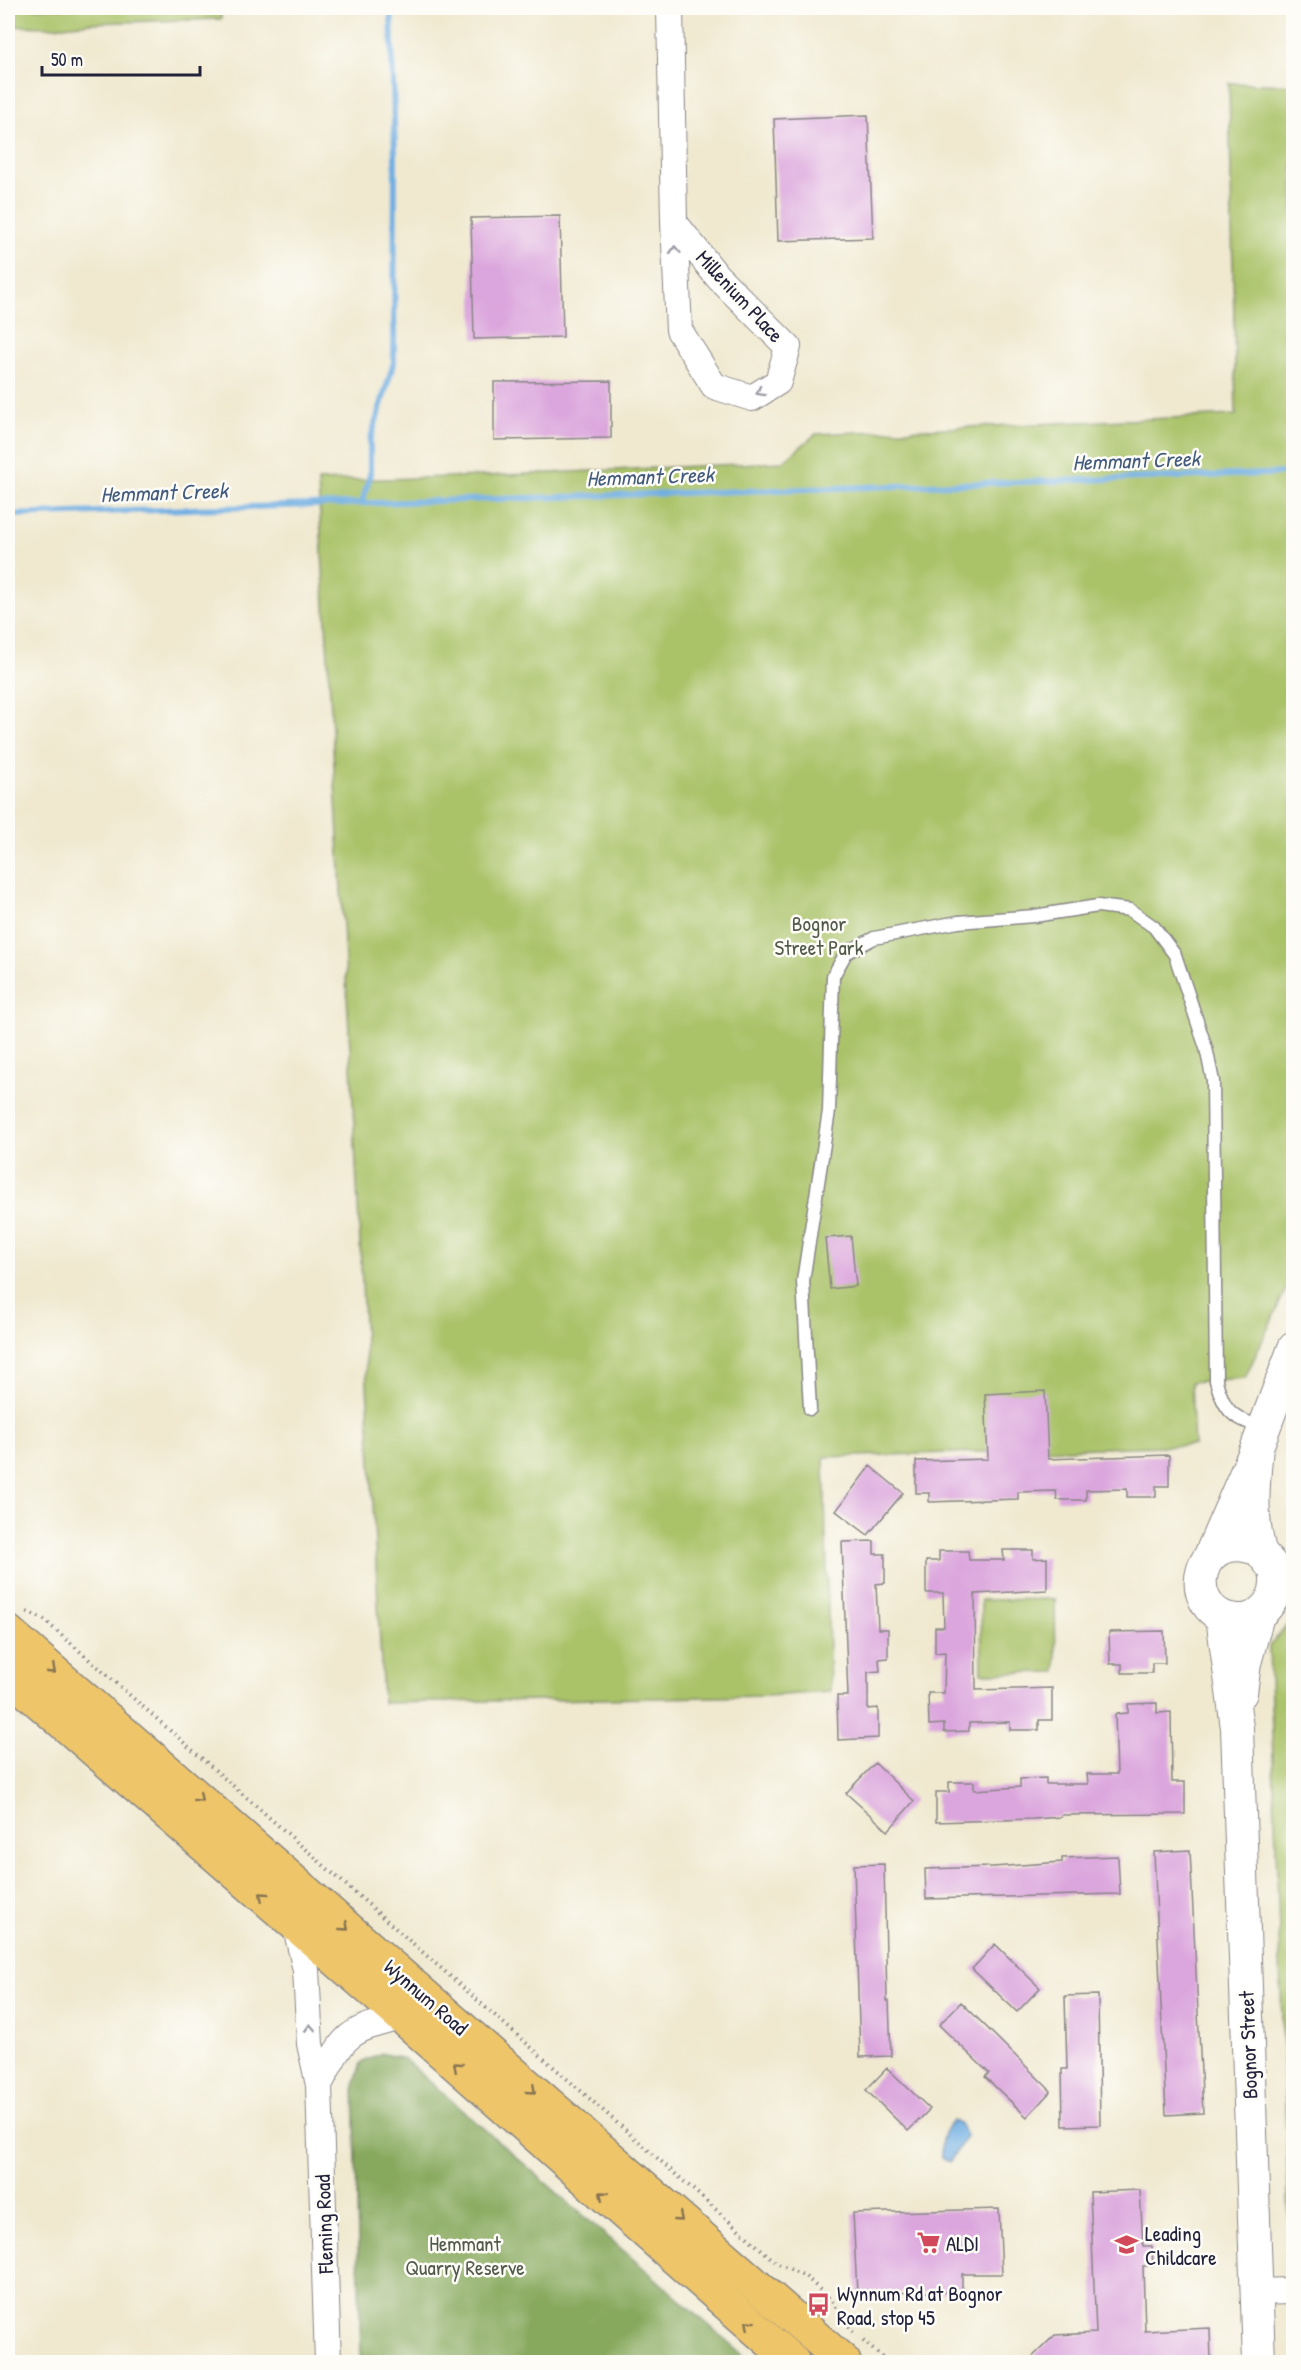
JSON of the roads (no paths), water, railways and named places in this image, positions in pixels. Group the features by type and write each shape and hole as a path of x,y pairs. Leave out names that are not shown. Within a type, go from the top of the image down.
{"main road":[{"name":"Wynnum Road","path":"16,1621 844,2362"},
{"name":"Wynnum Road","path":"8,1675 295,1923 793,2362"}],"street":[{"name":"Millenium Place","path":"670,8 674,222 679,330 714,386 752,398 778,382 788,347 717,276 674,222"},
{"name":"Bognor Street","path":"1259,2362 1237,1728 1222,1617 1210,1607 1203,1595 1201,1576 1260,1438 1293,1348"},
{"name":"Bognor Street","path":"1237,1728 1245,1663 1274,1605 1276,1582 1275,1560 1252,1506 1260,1438"},
{"path":"1209,1558 1224,1546 1237,1544 1275,1560"},
{"path":"1222,1617 1237,1620 1274,1605"},
{"name":"Fleming Road","path":"295,1923 306,1970 310,2044 320,2085 328,2362"},
{"name":"Fleming Road","path":"320,2085 336,2052 354,2031 402,2017"},
{"path":"1257,2292 1293,2291"}],"lane":[{"path":"810,1409 803,1281 829,1111 833,975 846,953 874,938 958,922 1034,916 1098,906 1130,910 1154,927 1175,955 1206,1048 1213,1081 1216,1381 1222,1403 1236,1419 1260,1438"}],"water":[{"path":"953,2121 961,2125 966,2136 950,2162 942,2157 941,2147 944,2133"}],"waterway":[{"path":"362,503 370,475 370,441 394,362 395,158 391,8"},
{"name":"Hemmant Creek","path":"8,515 1294,473"}],"place":[{"name":"ALDI","path":"928,2243"},
{"name":"Leading Childcare","path":"1127,2245"},
{"name":"Wynnum Rd at Bognor Road, stop 45","path":"819,2305"}],"park label":[{"name":"Bognor Street Park","path":"819,935"},
{"name":"Hemmant Quarry Reserve","path":"465,2255"}]}
